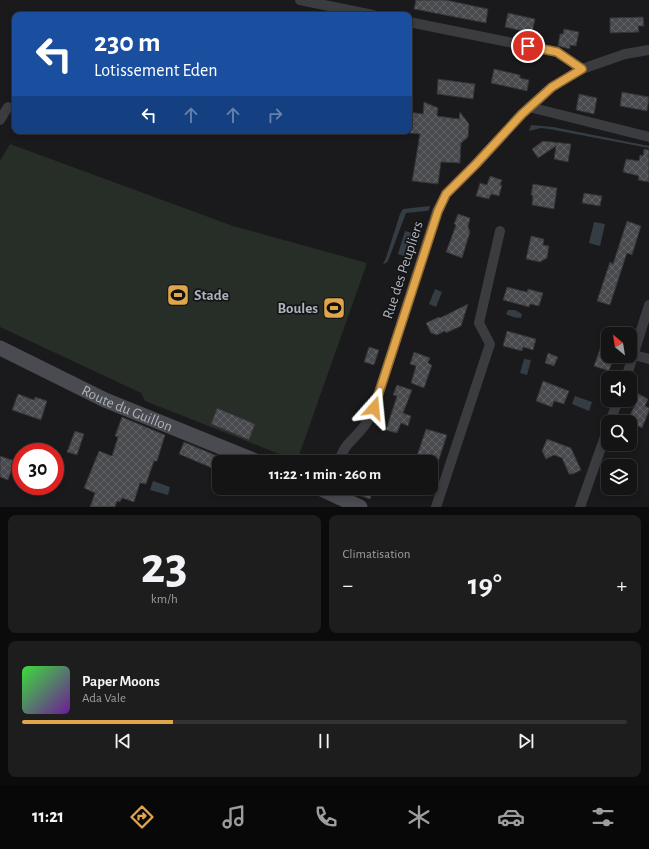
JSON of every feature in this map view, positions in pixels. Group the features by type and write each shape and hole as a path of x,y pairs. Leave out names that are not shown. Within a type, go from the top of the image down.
{"street":[{"path":"300,0 358,12"},
{"path":"412,23 557,52 582,69"},
{"name":"Rue des Peupliers","path":"341,455 348,442 361,431 369,420 374,408 438,211 446,194 522,114 552,87 582,69 625,54 649,50"},
{"path":"0,120 8,107"},
{"path":"530,107 649,137"},
{"path":"436,507 490,344 479,323 500,231"},
{"path":"637,345 649,305"},
{"name":"Route du Guillon","path":"0,348 105,400 241,455"},
{"path":"637,356 649,360"},
{"path":"580,507 601,448"},
{"path":"333,495 360,507"}],"shaded area":[{"path":"531,125 553,127 649,146 649,148 549,129 541,128 529,131"},
{"name":"Stade","path":"10,144 233,226 367,263 299,455 282,455 145,401 141,393 0,327 0,161"},
{"path":"430,206 429,210 426,211 406,213 388,261 383,264 403,209"},
{"path":"594,222 605,224 600,246 589,243"},
{"path":"405,231 416,234 409,258 398,254"},
{"path":"435,289 442,292 436,307 429,304"},
{"path":"508,310 515,310 522,314 521,318 506,314"},
{"path":"524,359 531,360 527,375 520,373"},
{"path":"575,396 592,402 589,411 572,404"},
{"path":"153,481 170,487 168,495 150,490"}],"building":[{"path":"416,0 446,0 488,9 486,23 414,9"},
{"path":"508,13 535,19 532,33 505,27"},
{"path":"643,17 644,26 638,26 639,32 610,33 610,18"},
{"path":"564,29 579,32 576,46 570,45 570,49 558,46 560,34 563,34"},
{"path":"494,69 520,75 520,78 529,80 527,91 491,83"},
{"path":"438,79 475,84 473,99 437,94"},
{"path":"622,92 649,97 647,111 620,106"},
{"path":"579,94 597,98 594,114 576,110"},
{"path":"424,102 438,108 437,116 459,119 460,112 469,124 468,137 461,143 460,163 441,162 438,184 412,181 420,134 412,133 412,112 423,114"},
{"path":"543,141 571,144 568,162 554,159 556,146 538,158 532,149"},
{"path":"644,149 649,150 649,182 638,180 639,176 623,172 626,159 639,161 640,155 643,156"},
{"path":"490,176 502,180 499,196 491,194 489,199 476,196 480,183 487,185"},
{"path":"533,184 557,188 554,209 532,205 533,196 531,195"},
{"path":"584,193 602,196 600,206 582,203"},
{"path":"458,214 470,218 468,227 470,232 462,258 446,252 456,225 454,224"},
{"path":"627,221 641,226 632,255 627,253 610,305 597,301 610,262 613,264"},
{"path":"531,236 544,239 543,245 549,246 547,258 540,262 526,259"},
{"path":"507,287 527,292 528,289 543,293 539,306 530,304 529,307 503,300"},
{"path":"468,304 461,326 446,333 445,331 437,335 431,333 426,323 439,317 440,318"},
{"path":"507,331 536,339 533,350 523,347 522,351 503,346"},
{"path":"601,346 601,363 612,363 609,371 594,366"},
{"path":"369,347 379,350 374,365 364,362"},
{"path":"414,352 430,358 428,363 432,365 424,388 411,383 416,366 410,364"},
{"path":"548,353 558,357 554,366 545,363"},
{"path":"543,381 569,391 564,404 554,401 552,407 536,401"},
{"path":"397,385 412,390 403,413 411,416 408,426 401,423 397,433 386,430 397,396 393,395"},
{"path":"637,393 648,399 645,406 649,408 649,411 642,428 637,426 637,415 630,415 634,407 637,407"},
{"path":"18,394 34,400 35,397 47,401 41,420 12,410"},
{"path":"217,408 255,424 249,440 211,424"},
{"path":"122,417 165,435 157,461 154,461 146,484 140,483 134,502 122,498 120,502 117,501 115,507 90,507 95,493 84,488 99,451 112,456 118,437 115,436"},
{"path":"426,429 447,435 438,462 438,455 417,455"},
{"path":"75,431 84,434 77,455 67,452"},
{"path":"547,439 571,448 581,470 573,474 569,474 562,458 554,455 546,459 542,451"},
{"path":"184,442 215,455 212,455 212,468 179,454"},
{"path":"0,456 12,460 12,469 8,480 0,477"},
{"path":"358,495 371,495 370,499"}],"place":[{"name":"Stade","path":"178,295"},
{"name":"Boules","path":"334,308"}],"route":[{"path":"374,408 438,211 446,194 522,114 552,87 582,69 557,52 528,46"}]}
